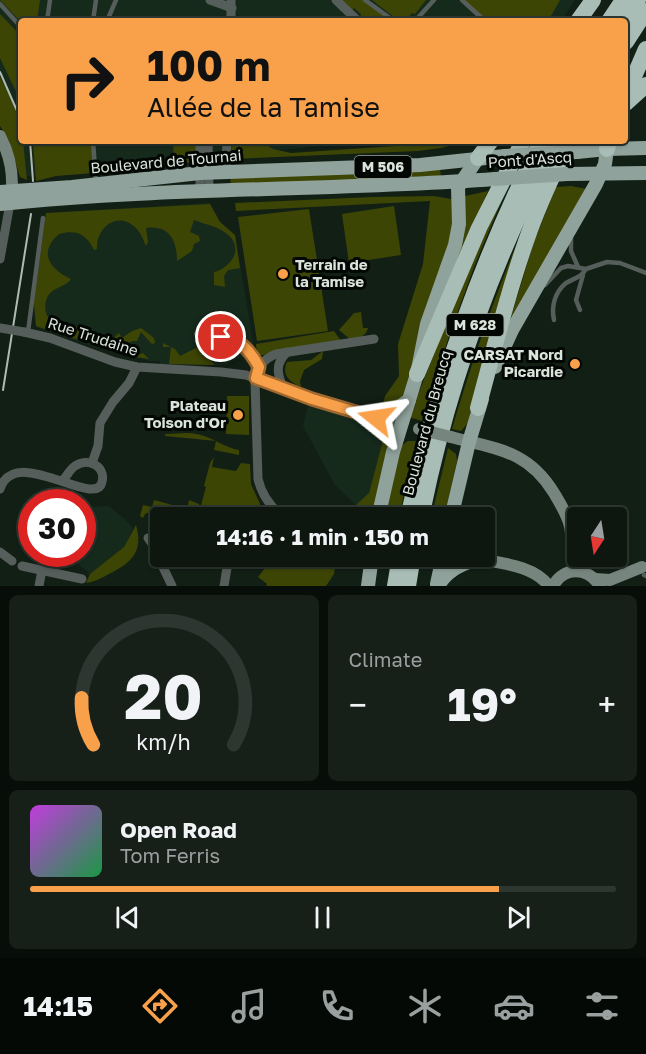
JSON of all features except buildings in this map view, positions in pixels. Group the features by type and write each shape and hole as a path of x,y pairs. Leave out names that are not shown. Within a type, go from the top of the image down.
{"highway":[{"path":"580,18 593,0"},
{"path":"594,18 606,0"},
{"path":"611,18 623,0"},
{"path":"626,18 638,0"},
{"path":"628,39 646,11"},
{"path":"628,101 639,90 646,49"},
{"path":"478,158 489,144"},
{"name":"M 628","path":"417,374 479,228 522,144"},
{"name":"Boulevard du Breucq","path":"411,507 429,428 461,327 502,222 540,144"},
{"name":"Boulevard du Breucq","path":"424,507 446,414 476,323 517,220 554,144"},
{"name":"M 628","path":"478,408 524,246 542,199 573,147"},
{"path":"395,586 398,567"},
{"path":"408,586 411,567"}],"main road":[{"name":"Pont d'Ascq","path":"478,158 608,145"},
{"path":"478,408 505,345 601,174 608,145"},
{"name":"M 506","path":"608,145 646,148"},
{"name":"Boulevard de Tournai","path":"5,197 96,184 205,173 420,165 478,158"},
{"path":"417,374 427,324 457,238 458,187 478,158"},
{"name":"M 506","path":"601,174 646,173"},
{"name":"Pont d'Ascq","path":"461,181 601,174"},
{"name":"Boulevard de Tournai","path":"5,197 461,181"},
{"name":"M 628","path":"401,424 417,374"},
{"path":"380,418 409,400"},
{"name":"M 628","path":"454,507 478,408"},
{"path":"381,507 401,424"},
{"path":"368,586 371,567"},
{"path":"438,586 441,567"},
{"path":"438,586 451,570 457,567"}],"street":[{"path":"210,0 230,5"},
{"path":"336,0 355,18"},
{"path":"0,259 5,197 12,170 1,139"},
{"path":"200,144 205,173"},
{"path":"205,191 208,144"},
{"path":"226,165 227,144"},
{"name":"Rue Trudaine","path":"0,328 50,338 115,362 137,367 220,372 256,378 322,402 401,424"},
{"path":"272,507 262,491 257,474 256,378 259,367 268,357 288,352 374,339"},
{"path":"283,388 277,370 288,352"},
{"path":"92,463 98,446 100,423 113,402 129,383 137,367"},
{"name":"Rue Trudaine","path":"257,388 283,388"},
{"path":"401,424 518,456 529,463 542,475 567,518 574,561 580,571"},
{"path":"0,489 6,478 16,473 63,480 87,490 99,489 102,484 102,471 99,466 92,463 81,463 74,466 63,480"},
{"path":"0,552 12,561"},
{"path":"495,563 527,570 551,586 565,574 580,571 588,574 598,583 645,571"},
{"path":"27,567 82,579"},
{"path":"163,567 172,586"},
{"path":"224,586 227,567"},
{"path":"39,586 42,570"},
{"path":"615,586 645,571"}],"lane":[{"path":"47,18 50,0"},
{"path":"93,18 96,0"},
{"path":"108,18 116,0"},
{"path":"365,0 390,18"},
{"path":"419,18 434,0"},
{"path":"462,0 482,18"},
{"path":"0,4 18,24"},
{"path":"93,144 96,184"},
{"path":"26,332 44,218"},
{"path":"575,223 570,246 578,267"},
{"path":"532,297 561,268 586,269 612,261 646,273"},
{"path":"580,310 576,300 586,269"},
{"path":"554,320 552,312 557,293 566,284 583,275"},
{"path":"196,334 210,344"},
{"path":"241,344 233,353 223,358 212,354 209,348 217,338 226,337 235,340 241,344 254,357 259,367"}],"shaded area":[{"path":"0,0 575,0 563,18 18,18 18,144 349,144 20,177 0,114"},
{"path":"210,203 220,222 235,235 253,351 226,365 160,364 160,361 150,361 118,353 106,343 97,348 36,327 33,303 46,213"},
{"path":"308,406 387,425 369,494 356,505 335,485 303,426"},
{"path":"96,506 109,506 133,529 124,547 90,574 82,567 96,567"}],"green space":[{"path":"0,0 40,0 37,18 18,19"},
{"path":"342,0 365,0 390,18 361,18 361,14 354,8 352,10"},
{"path":"372,0 426,0 415,14 412,13 408,18 395,18"},
{"path":"463,0 560,0 550,18 482,18"},
{"path":"0,14 18,33 18,96 0,58"},
{"path":"0,77 17,116 18,144 23,144 27,180 20,177 9,141 0,126"},
{"path":"33,144 91,144 94,173 56,176 36,181"},
{"path":"173,144 196,144 197,162 98,172 98,166 174,160"},
{"path":"232,144 266,144 273,149 291,153 456,144 418,151 231,159"},
{"path":"440,167 441,179 231,187 230,176"},
{"path":"571,186 587,189 506,333 534,242 556,187"},
{"path":"506,190 450,333 422,421 409,417 478,244"},
{"path":"488,191 461,254 450,251 403,397 393,406 382,408 385,396 399,376 398,344 423,264 430,201 236,211 235,203 372,197 434,196 451,199"},
{"path":"540,192 486,354 468,423 461,431 452,429 491,309"},
{"path":"210,204 220,222 235,235 240,268 228,270 224,276 225,287 214,285 214,272 226,266 234,257 235,245 223,231 194,220 190,232 199,236 200,241 194,244 192,251 177,261 173,241 166,232 161,229 146,228 148,242 146,246 136,228 129,223 115,221 104,228 100,234 97,249 94,250 88,240 80,234 71,232 59,234 49,247 49,260 52,265 71,279 48,296 46,314 58,326 77,326 83,334 79,340 36,326 34,303 46,213"},
{"path":"394,206 401,255 349,263 342,214"},
{"name":"Terrain de la Tamise","path":"309,209 328,331 257,341 238,217"},
{"path":"361,312 363,328 368,328 367,331 362,336 351,340 339,330 354,313"},
{"path":"141,328 154,338 155,343 152,344 141,332 137,341 124,346 136,356 143,353 149,359 124,354 112,345 112,339 119,333 122,338"},
{"path":"334,331 341,341 257,355 256,344"},
{"path":"171,347 180,356 198,347 215,365 169,364"},
{"path":"323,351 322,359 304,370 300,381 301,387 288,378 285,371 287,362 311,360"},
{"name":"Plateau Toison d'Or","path":"227,396 249,396 249,435 226,434"},
{"path":"387,425 393,427 375,507 356,507 369,493"},
{"path":"187,433 216,441 165,436 165,434"},
{"path":"216,441 239,450 239,455 214,450"},
{"path":"408,441 416,441 401,507 387,507 398,453 401,446"},
{"path":"448,448 456,454 457,461 446,507 434,507"},
{"path":"214,457 212,467 236,471 241,463 250,464 251,484 260,507 201,507 210,463"},
{"path":"154,500 180,507 152,507"},
{"path":"189,500 199,504 199,507 187,507"},
{"path":"143,505 152,507 143,518 140,516"},
{"path":"136,525 138,542 134,556 117,570 86,583 90,574 124,547"},
{"path":"266,567 335,567 334,574 326,586 266,586 267,584 258,577"}],"railway":[{"path":"0,72 18,113"},
{"path":"30,144 33,181"},
{"path":"3,390 31,214"}],"place":[{"name":"Terrain de la Tamise","path":"283,274"},
{"name":"CARSAT Nord Picardie","path":"575,364"},
{"name":"Plateau Toison d'Or","path":"238,415"}],"route":[{"path":"221,337 235,340 254,357 259,367 256,378 312,399 376,418"}]}
